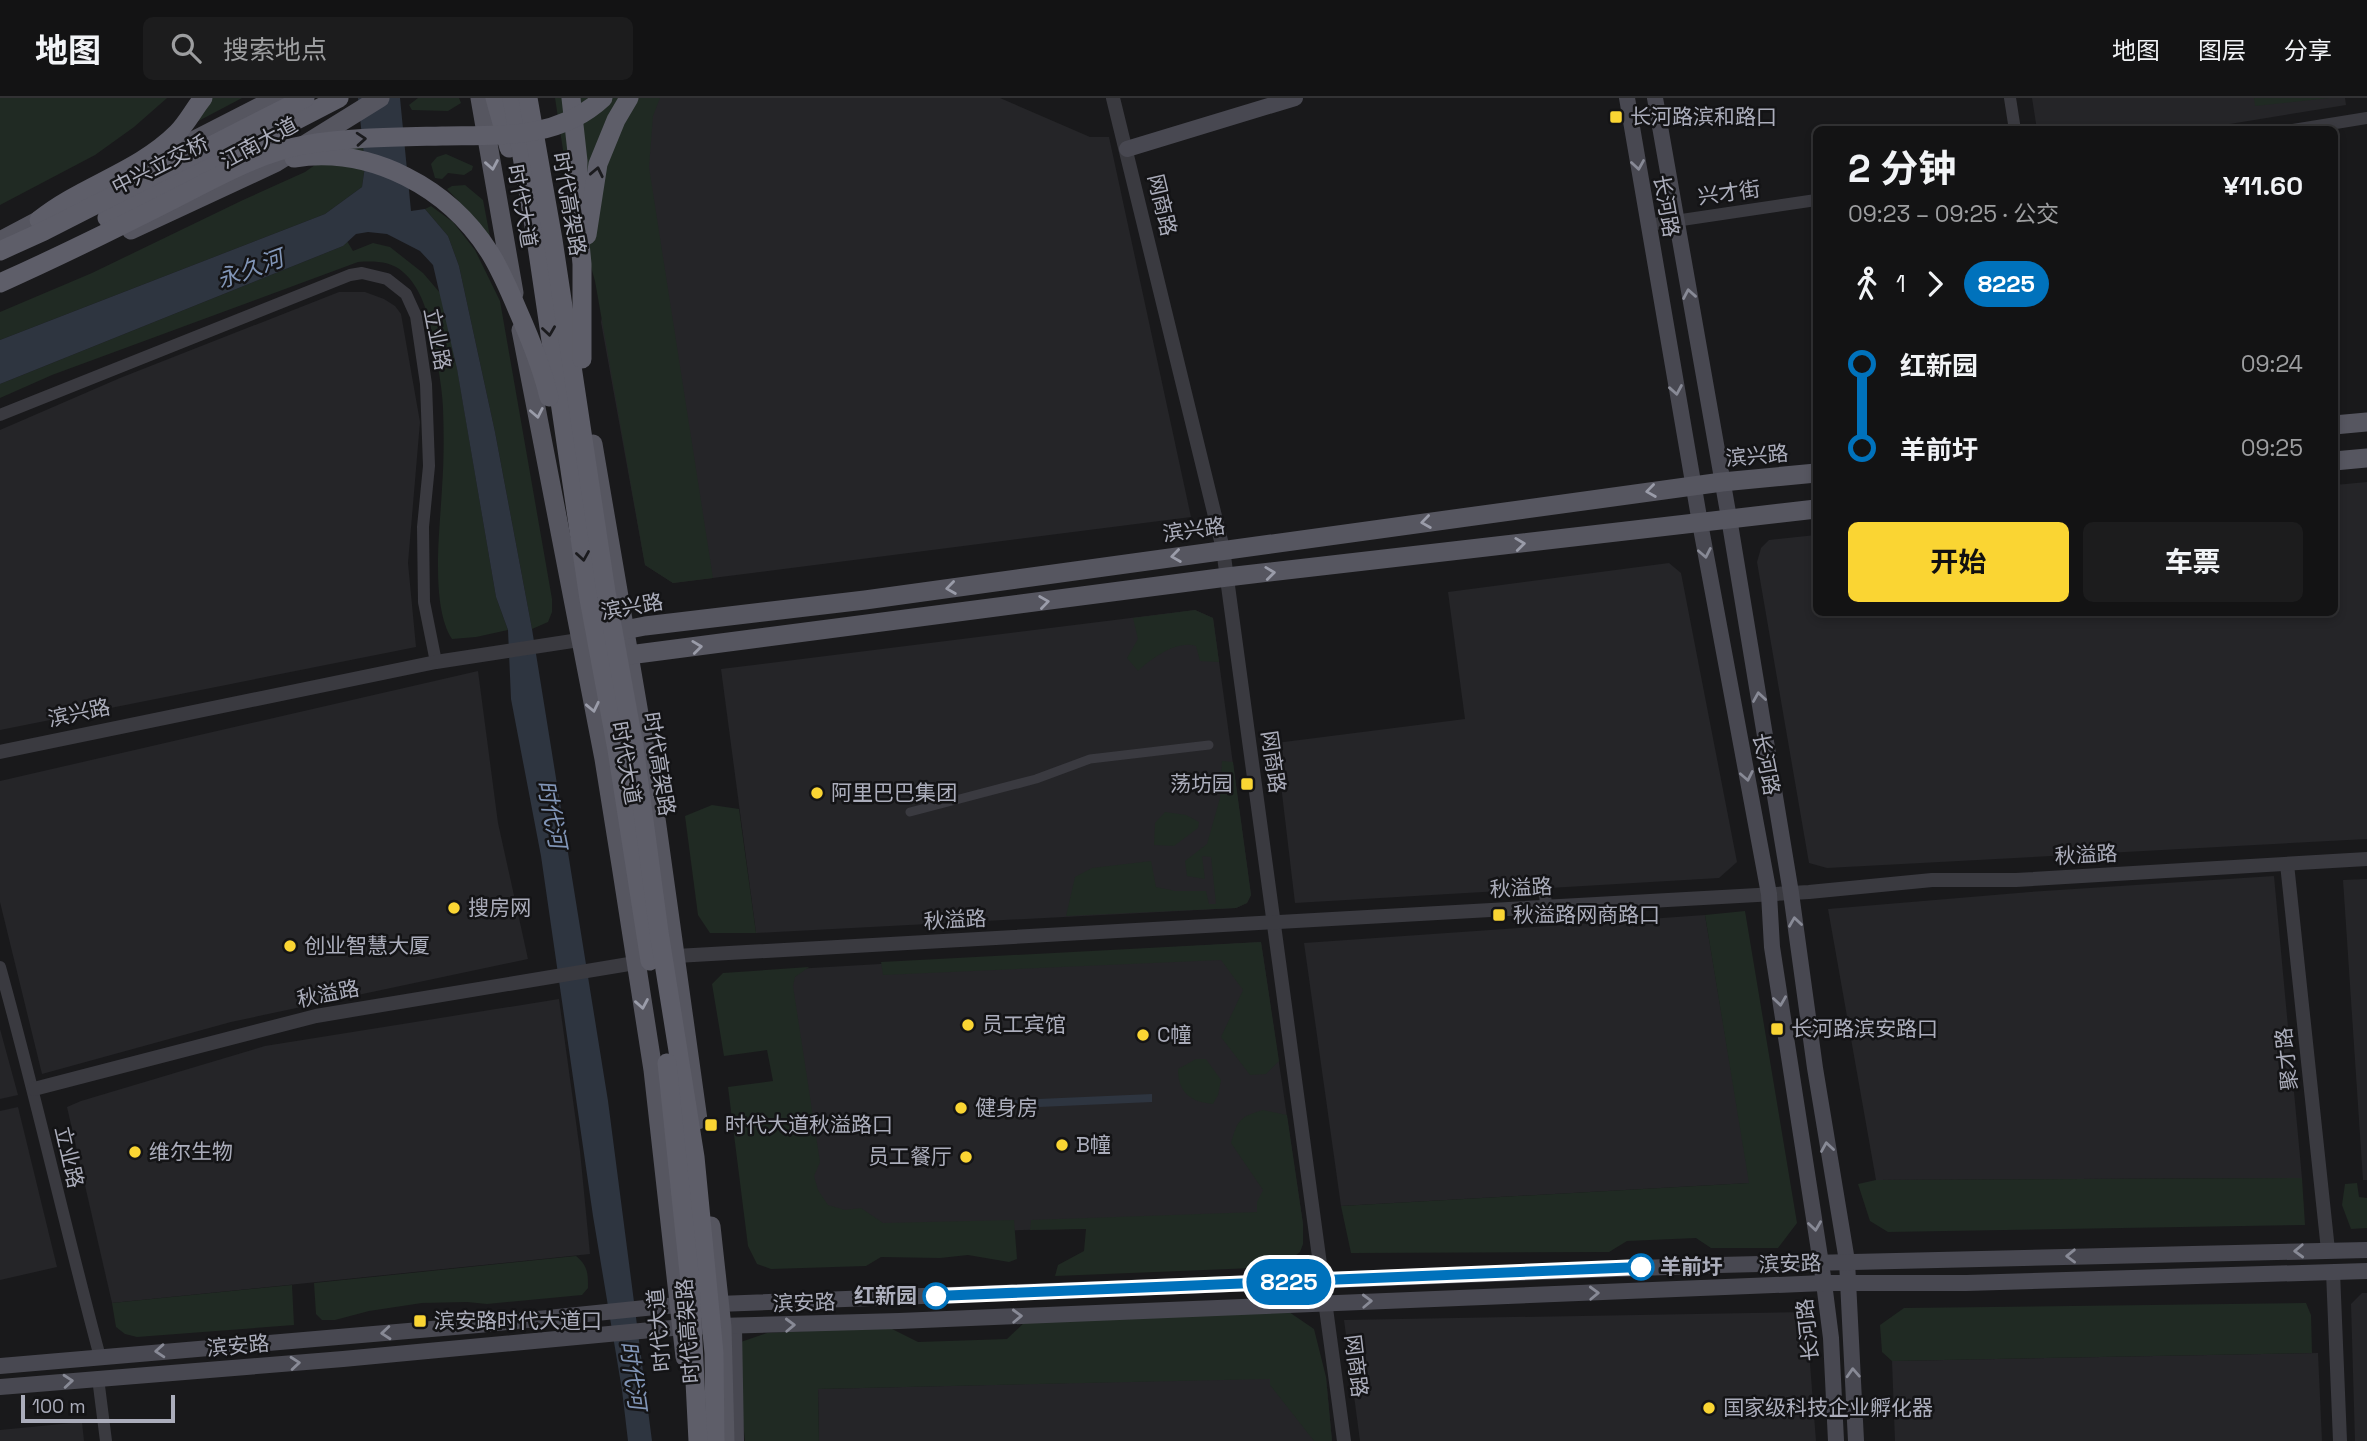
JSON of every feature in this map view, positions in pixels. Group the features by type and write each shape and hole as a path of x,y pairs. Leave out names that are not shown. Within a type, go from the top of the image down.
{"highway":[{"path":"48,239 55,207 148,156 177,133 203,98"},
{"name":"中兴立交桥","path":"0,270 48,239 305,98"},
{"name":"中兴立交桥","path":"0,251 48,239 339,98"},
{"path":"495,98 539,264"},
{"name":"时代高架路","path":"512,98 577,521 667,1061 705,1398 715,1441"},
{"name":"时代高架路","path":"528,98 606,592 634,746 659,932 695,1157 714,1353 698,1441"},
{"path":"571,98 577,147 577,212 582,264 581,335 586,461"},
{"path":"0,284 48,239 279,151 366,138 493,136 538,132 581,115 603,98"},
{"path":"582,264 598,164 616,120 629,98"},
{"path":"225,173 289,159 338,156 390,169 418,182 446,202 469,225 490,254 527,330 547,389 577,521"},
{"path":"691,1441 705,1398"},
{"path":"705,1398 723,1441"}],"main road":[{"name":"江南大道","path":"0,242 48,239 277,98"},
{"name":"江南大道","path":"0,284 43,272 275,163 380,98"},
{"name":"时代大道","path":"480,98 579,640 604,759 653,1069 680,1306 691,1441"},
{"name":"时代大道","path":"535,98 629,655 676,956 720,1305 728,1327 723,1441"},
{"path":"1127,149 1295,98"},
{"name":"长河路","path":"1627,98 1693,485 1769,894 1772,947 1831,1338 1836,1441"},
{"name":"长河路","path":"1655,98 1723,482 1791,893 1815,1068 1846,1261 1856,1441"},
{"path":"2338,425 2367,422"},
{"path":"2338,461 2367,458"},
{"name":"滨兴路","path":"579,640 624,629 865,600 1693,485 1813,473"},
{"name":"滨兴路","path":"579,640 629,655 1227,578 1813,509"},
{"name":"滨安路","path":"0,1366 680,1306 1821,1261 2367,1250"},
{"name":"滨安路","path":"0,1387 682,1327 1824,1283 1991,1282 2367,1271"},
{"path":"728,1327 736,1441"}],"street":[{"name":"网商路","path":"1113,98 1223,549 1345,1441"},
{"path":"2010,98 2014,126"},
{"path":"2318,126 2367,118"},
{"name":"兴才街","path":"1648,225 1813,200"},
{"name":"立业路","path":"0,415 350,275 362,273 387,279 406,295 412,307 426,384 429,466 423,527 425,602 436,662"},
{"name":"滨兴路","path":"0,752 436,662 579,640"},
{"path":"911,812 1036,779 1090,759 1209,745"},
{"name":"秋溢路","path":"676,956 1791,893 1932,880 2016,880 2367,859"},
{"name":"聚才路","path":"2287,864 2328,1250"},
{"path":"1544,880 1546,907"},
{"name":"秋溢路","path":"34,1089 316,1016 635,963"},
{"name":"立业路","path":"0,967 34,1089 100,1357"},
{"path":"2333,1272 2340,1441"},
{"path":"98,1378 106,1441"}],"shaded area":[{"path":"0,98 167,98 134,127 95,155 0,205"},
{"path":"210,98 242,98 189,126"},
{"path":"418,98 459,98 461,103 448,111 412,110 409,105"},
{"path":"555,98 660,98 653,116 649,167 713,578 673,583 645,565 595,281 569,189"},
{"path":"648,98 1000,98 1090,137 1109,137 1191,517 673,583 645,565 601,322"},
{"path":"2032,98 2345,98 2346,105 2217,126 2036,126"},
{"path":"2254,98 2329,98 2255,106"},
{"path":"362,132 365,166 362,187 325,214 0,340 0,312 92,273 305,172"},
{"path":"446,154 473,166 472,170 464,175 448,173 442,179 435,178 431,164 437,157"},
{"path":"465,185 483,200 492,247 471,214 447,189"},
{"path":"431,206 453,222 475,250 500,301 552,599 552,612 548,622 532,629 495,432 459,266 448,236 425,209"},
{"path":"347,241 353,251 373,243 390,247 423,273 441,294 457,368 496,597 508,630 452,639 445,624 438,566 444,448 440,382 424,303 410,279 393,266 358,262 52,375 0,398 0,384 343,246"},
{"path":"339,292 365,292 384,299 401,314 420,422 408,563 416,647 0,730 0,430 120,378"},
{"path":"2367,482 2367,839 1827,868 1809,863 1757,562 1761,548 1769,540 1813,535 1813,616 2338,616 2338,485"},
{"path":"1669,563 1681,573 1737,862 1719,878 1295,903 1276,743 1465,719 1448,592"},
{"path":"1195,610 1213,618 1251,895 1247,903 1236,908 756,933 721,669"},
{"path":"1195,610 1213,618 1219,662 1200,661 1196,646 1189,645 1173,648 1157,656 1138,671 1127,658 1138,639 1133,618"},
{"path":"478,671 498,823 528,959 231,1022 42,1074 0,902 0,781"},
{"path":"1222,761 1233,762 1251,895 1247,903 1236,908 1066,916 1075,877 1092,868 1151,861 1156,887 1175,891 1206,891 1209,904 1216,904 1211,857 1202,856 1205,879 1187,876 1185,861 1207,844 1220,798"},
{"path":"712,805 739,809 756,933 710,933 698,915 685,816"},
{"path":"1165,812 1186,815 1199,822 1198,828 1174,846 1154,845 1155,823"},
{"path":"2274,876 2302,1178 1876,1180 1828,909"},
{"path":"2367,879 2367,1180 2363,1180 2343,880"},
{"path":"1745,911 1797,1223 1778,1248 1711,1248 1696,1238 1627,1241 1609,1252 1351,1253 1341,1206 1749,1183 1705,915"},
{"path":"1705,915 1750,1183 1341,1206 1304,943"},
{"path":"1261,942 1303,1224 1023,1230 804,1240 777,970"},
{"path":"1261,942 1279,1061 1266,1074 1250,1075 1221,1037 1243,990 1221,960 883,975 881,962"},
{"path":"809,967 795,977 793,986 820,1162 814,1176 818,1190 828,1205 845,1210 861,1208 883,1223 1014,1220 1017,1259 1009,1262 968,1255 940,1258 881,1257 866,1266 771,1269 757,1264 748,1246 728,1087 773,1081 767,1050 724,1056 712,984 723,973"},
{"path":"559,999 580,1151 590,1254 112,1303 67,1107 265,1046"},
{"path":"0,1029 18,1095 0,1099"},
{"path":"1196,1059 1206,1059 1221,1080 1213,1104 1192,1098 1180,1084 1178,1069"},
{"path":"18,1107 57,1267 0,1280 0,1111"},
{"path":"1263,1110 1287,1115 1303,1224 1303,1244 1300,1252 1281,1267 1055,1276 1058,1265 1084,1251 1086,1229 1030,1230 1031,1220 1257,1212 1257,1202 1263,1190 1231,1143 1241,1121"},
{"path":"2302,1178 2305,1225 1888,1232 1870,1221 1858,1184 1876,1180"},
{"path":"2357,1183 2359,1197 2367,1198 2367,1228 2351,1229 2342,1205 2345,1184"},
{"path":"576,1256 583,1263 587,1274 588,1288 582,1295 487,1304 422,1303 369,1311 335,1320 322,1320 316,1314 314,1283"},
{"path":"292,1285 294,1325 137,1337 125,1334 116,1327 112,1303"},
{"path":"2362,1293 2367,1293 2367,1441 2355,1441 2351,1304"},
{"path":"2306,1303 2311,1315 2312,1353 1892,1361 1882,1352 1880,1325 1904,1308"},
{"path":"1289,1312 1314,1329 1326,1377 1332,1441 1314,1441 1270,1385 1270,1379 818,1389 819,1441 745,1441 735,1344 767,1333 888,1327 918,1342 1007,1339 1026,1321"},
{"path":"1806,1312 1816,1441 1360,1441 1344,1320"},
{"path":"2318,1353 2322,1441 1895,1441 1892,1361"},
{"path":"1326,1377 1332,1441 819,1441 818,1389"},
{"path":"82,1422 84,1441 0,1441 0,1430"}],"water":[{"path":"358,98 400,98 411,211 425,209 448,236 459,266 495,432 532,629 608,1101 652,1441 628,1441 541,856 511,699 508,630 496,597 457,369 433,265 420,251 387,234 356,234 343,246 0,384 0,340 325,214 362,187 365,166"},
{"path":"1152,1094 1152,1102 995,1109 993,1101"}],"bus line":[{"name":"8225","path":"936,1296 1641,1267"}],"place":[{"name":"长河路滨和路口","path":"1616,117"},
{"name":"荡坊园","path":"1247,784"},
{"name":"阿里巴巴集团","path":"817,793"},
{"name":"搜房网","path":"454,908"},
{"name":"秋溢路网商路口","path":"1499,915"},
{"name":"创业智慧大厦","path":"290,946"},
{"name":"员工宾馆","path":"968,1025"},
{"name":"长河路滨安路口","path":"1777,1029"},
{"name":"C幢","path":"1143,1035"},
{"name":"健身房","path":"961,1108"},
{"name":"时代大道秋溢路口","path":"711,1125"},
{"name":"B幢","path":"1062,1145"},
{"name":"维尔生物","path":"135,1152"},
{"name":"员工餐厅","path":"966,1157"},
{"name":"羊前圩","path":"1641,1267"},
{"name":"红新园","path":"936,1296"},
{"name":"滨安路时代大道口","path":"420,1321"},
{"name":"国家级科技企业孵化器","path":"1709,1408"}],"water label":[{"name":"永久河","path":"250,269"},
{"name":"时代河","path":"552,814"},
{"name":"时代河","path":"633,1375"}]}
